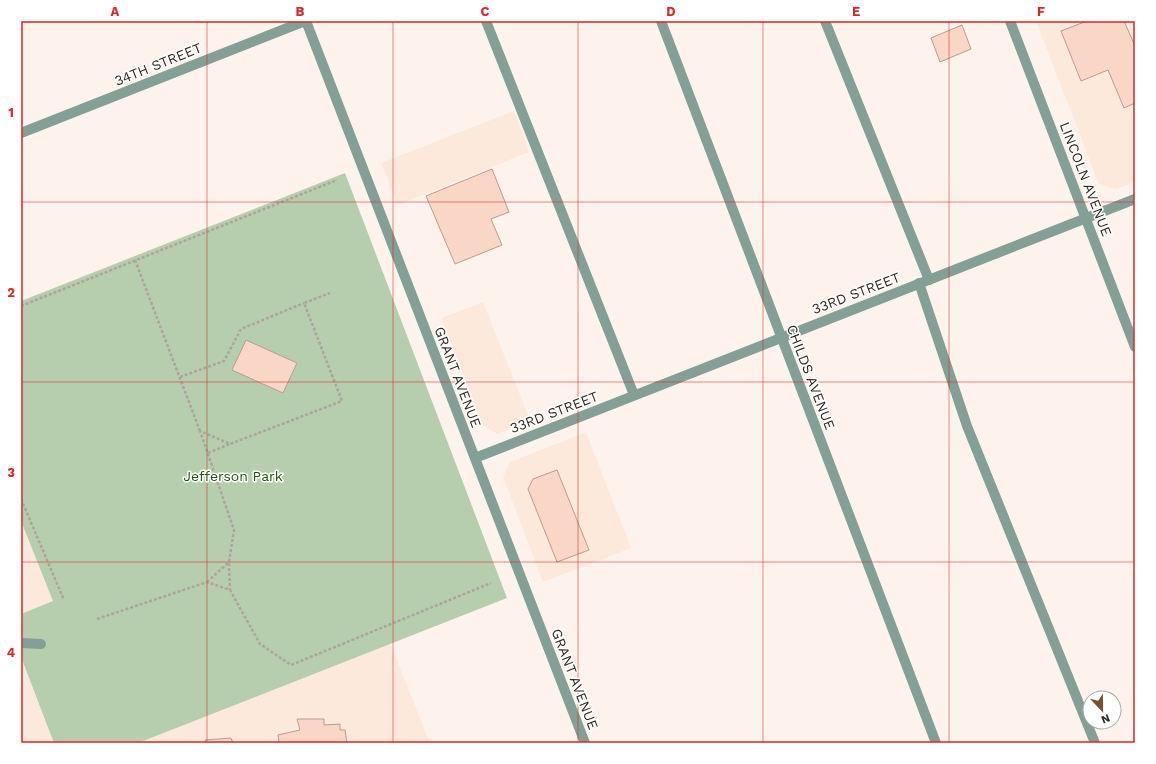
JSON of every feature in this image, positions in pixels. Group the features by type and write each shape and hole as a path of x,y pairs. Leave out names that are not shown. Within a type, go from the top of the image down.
{"street":[{"name":"34TH STREET","path":"21,133 306,21"},
{"name":"GRANT AVENUE","path":"306,21 584,743"},
{"path":"486,21 634,395"},
{"name":"CHILDS AVENUE","path":"661,21 936,743"},
{"path":"825,21 924,282 967,426 1095,743"},
{"name":"LINCOLN AVENUE","path":"1010,21 1135,347"},
{"name":"33RD STREET","path":"475,458 1135,199"},
{"path":"21,643 41,644"}],"path":[{"path":"21,306 337,180"},
{"path":"135,260 200,431 234,530 230,562 230,590 260,644 290,664 491,583"},
{"path":"180,377 224,361 241,328 330,293"},
{"path":"208,453 342,401 304,303"},
{"path":"200,431 230,444"},
{"path":"21,499 64,600"},
{"path":"98,618 207,582 230,562"},
{"path":"207,582 230,590"}],"shaded area":[{"path":"1036,21 1135,21 1135,182 1117,189 1099,184"},
{"path":"514,111 529,152 398,205 381,163"},
{"path":"483,302 530,420 497,434 483,425 441,318"},
{"path":"586,432 631,548 543,582 503,477 510,462"},
{"path":"21,521 54,601 21,614"},
{"path":"390,643 430,743 138,743"},
{"path":"21,657 54,743 21,743"}],"green space":[{"name":"Jefferson Park","path":"345,173 507,598 138,743 54,743 21,657 21,614 53,601 21,521 21,301"}],"building":[{"path":"1087,21 1124,21 1135,46 1135,103 1124,108 1108,70 1081,81 1061,31"},
{"path":"962,25 971,49 940,62 931,38"},
{"path":"492,169 509,212 491,219 502,245 455,264 426,196"},
{"path":"246,340 297,363 283,393 232,370"},
{"path":"557,470 589,550 557,562 528,489 533,479"},
{"path":"297,719 324,719 324,725 340,724 340,730 345,730 347,743 275,743 279,742 278,735 300,730"},
{"path":"231,738 233,743 206,743 205,740"}]}
